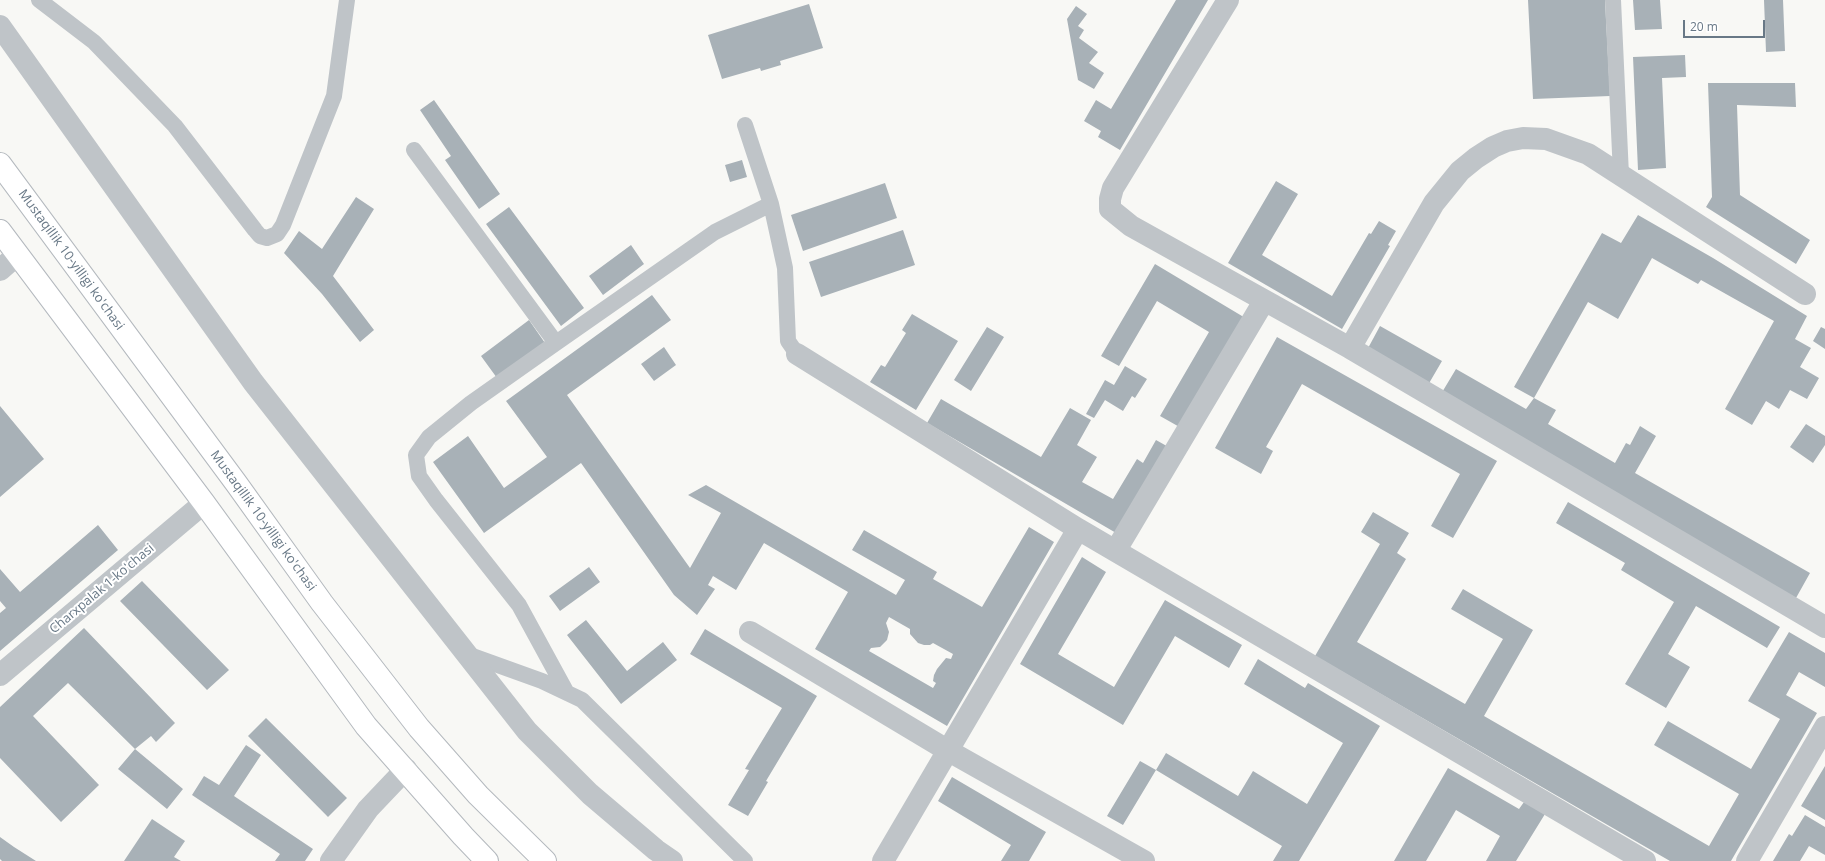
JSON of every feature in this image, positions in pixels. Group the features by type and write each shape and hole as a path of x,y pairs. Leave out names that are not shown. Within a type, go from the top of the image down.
{"main road":[{"name":"Mustaqillik 10-yilligi ko'chasi","path":"0,164 236,483 322,603 409,716 478,795 545,861"},
{"path":"0,231 204,503 366,726 487,861"}],"street":[{"path":"1228,0 1113,188 1109,204 1110,209 1131,226 1350,348 1825,627"},
{"path":"0,26 253,382 527,731 590,794 656,850 672,861"},
{"path":"1350,348 1434,203 1460,171 1476,158 1507,141 1523,138 1546,139 1588,154 1805,294"},
{"path":"0,270 17,255"},
{"path":"1116,550 1264,301"},
{"path":"797,354 1078,529 1645,861"},
{"name":"Charxpalak 1-koʻchasi","path":"0,675 204,503"},
{"path":"883,861 1078,529"},
{"path":"750,632 947,750 1144,861"},
{"path":"1747,861 1825,727"},
{"path":"331,861 368,809 406,769"}],"lane":[{"path":"39,0 94,42 175,126 254,230 260,236 267,238 277,234 283,225 334,96 347,0"},
{"path":"1613,0 1621,175"},
{"path":"745,125 771,204 785,268 788,340 797,354"},
{"path":"414,150 556,343"},
{"path":"567,693 519,605 436,500 419,476 416,455 429,437 465,408 556,343 715,232 771,204"},
{"path":"467,654 542,681 582,700 606,722 745,861"}],"building":[{"path":"1176,0 1208,0 1120,150 1098,137 1101,131 1084,121 1096,100 1111,109"},
{"path":"1528,0 1605,0 1610,96 1533,99"},
{"path":"1633,0 1660,0 1662,29 1635,30"},
{"path":"1764,0 1783,0 1785,51 1766,52"},
{"path":"809,4 823,48 780,61 781,65 761,71 760,68 722,79 708,35"},
{"path":"1076,6 1087,14 1078,26 1084,30 1079,38 1098,52 1089,63 1104,73 1094,89 1078,80 1067,19"},
{"path":"1685,55 1686,77 1662,78 1666,168 1638,170 1633,57"},
{"path":"1708,83 1795,83 1796,107 1737,105 1740,195 1810,240 1796,264 1706,207 1712,197"},
{"path":"434,100 500,194 479,209 445,160 451,156 420,110"},
{"path":"742,160 747,177 730,182 725,165"},
{"path":"1276,181 1298,194 1262,255 1332,296 1369,233 1371,234 1379,221 1396,231 1388,245 1390,246 1342,329 1228,263"},
{"path":"885,183 897,218 803,251 791,215"},
{"path":"356,197 374,209 333,276 374,330 360,342 322,294 284,253 299,231 322,249"},
{"path":"509,207 584,308 561,326 486,224"},
{"path":"1638,215 1713,258 1807,316 1795,339 1811,348 1800,367 1819,378 1807,399 1790,390 1779,409 1766,401 1752,425 1725,409 1774,321 1701,280 1698,284 1652,258 1618,319 1588,302 1534,398 1514,387 1602,233 1621,243"},
{"path":"903,230 915,265 821,297 809,262"},
{"path":"631,245 644,264 603,295 589,276"},
{"path":"1155,264 1247,319 1183,429 1160,416 1209,332 1157,301 1119,366 1101,356"},
{"path":"652,295 671,320 567,395 690,568 721,513 688,495 706,485 896,595 905,580 852,550 864,530 937,572 933,579 982,607 1029,527 1054,542 947,726 815,649 848,592 764,543 736,590 713,576 708,585 715,589 697,615 674,595 581,463 484,533 433,462 468,436 504,488 547,457 506,401","holes":["889,617 910,629 910,634 918,643 924,645 930,645 933,643 953,654 951,659 946,658 937,669 933,681 936,683 933,688 869,651 871,648 880,647 887,640 889,632 886,623"]},
{"path":"912,314 958,341 916,410 870,382 881,365 885,367 906,333 902,330"},
{"path":"529,320 545,343 497,378 481,356"},
{"path":"1380,326 1442,361 1428,385 1367,350"},
{"path":"987,327 1004,337 971,391 954,380"},
{"path":"1821,327 1825,329 1825,349 1813,341"},
{"path":"1277,337 1497,461 1453,538 1431,526 1460,474 1302,384 1266,447 1273,451 1261,474 1215,448"},
{"path":"664,347 676,365 654,381 641,364"},
{"path":"1125,366 1147,379 1135,398 1132,396 1123,411 1105,400 1094,418 1086,414 1105,380 1114,385"},
{"path":"1456,369 1526,409 1534,398 1556,410 1548,424 1615,463 1626,443 1630,445 1640,426 1656,436 1635,473 1810,573 1796,598 1441,394"},
{"path":"941,399 1041,457 1070,408 1091,420 1077,445 1097,457 1082,482 1113,499 1137,459 1143,463 1156,440 1172,449 1123,537 927,423"},
{"path":"0,406 44,459 0,497"},
{"path":"1806,424 1825,436 1825,445 1813,463 1790,447"},
{"path":"1568,502 1780,627 1767,648 1696,606 1668,654 1690,667 1666,708 1625,684 1674,602 1621,570 1625,563 1556,523"},
{"path":"1373,512 1409,533 1397,553 1406,559 1357,642 1465,704 1503,639 1451,609 1463,589 1533,630 1484,716 1709,846 1739,794 1654,745 1668,721 1751,769 1780,719 1748,701 1789,632 1825,653 1825,687 1799,672 1786,695 1817,713 1731,861 1670,861 1315,656 1380,544 1361,532"},
{"path":"98,525 118,550 0,651 0,613 6,608 0,601 0,569 20,592"},
{"path":"1082,557 1106,572 1058,654 1114,687 1165,600 1242,645 1229,668 1175,636 1123,725 1020,664"},
{"path":"589,567 600,582 560,611 549,596"},
{"path":"142,581 229,670 207,690 120,601"},
{"path":"586,620 627,671 663,642 677,660 621,704 567,635"},
{"path":"84,628 175,723 156,742 151,736 135,749 68,683 33,716 99,785 61,822 0,758 0,707"},
{"path":"705,629 817,696 766,781 768,782 748,816 728,805 749,770 745,769 782,708 690,654"},
{"path":"1258,659 1305,688 1308,683 1380,726 1299,861 1273,861 1282,846 1156,770 1166,753 1238,796 1253,771 1307,804 1343,743 1244,684"},
{"path":"266,718 347,798 328,817 248,736"},
{"path":"246,745 261,755 234,796 313,849 305,861 275,861 280,854 192,795 204,776 219,785"},
{"path":"135,749 183,789 167,809 118,769"},
{"path":"1140,761 1156,770 1123,825 1107,816"},
{"path":"1825,766 1825,820 1801,806"},
{"path":"1448,768 1519,809 1524,802 1545,814 1516,861 1486,861 1500,836 1456,810 1426,861 1394,861"},
{"path":"952,777 1046,832 1029,861 1001,861 1011,845 938,801"},
{"path":"1805,815 1825,827 1825,855 1809,846 1800,861 1773,861 1789,834 1792,836"},
{"path":"152,819 185,841 174,857 181,861 124,861"},
{"path":"0,837 36,861 2,861 0,859"}]}
